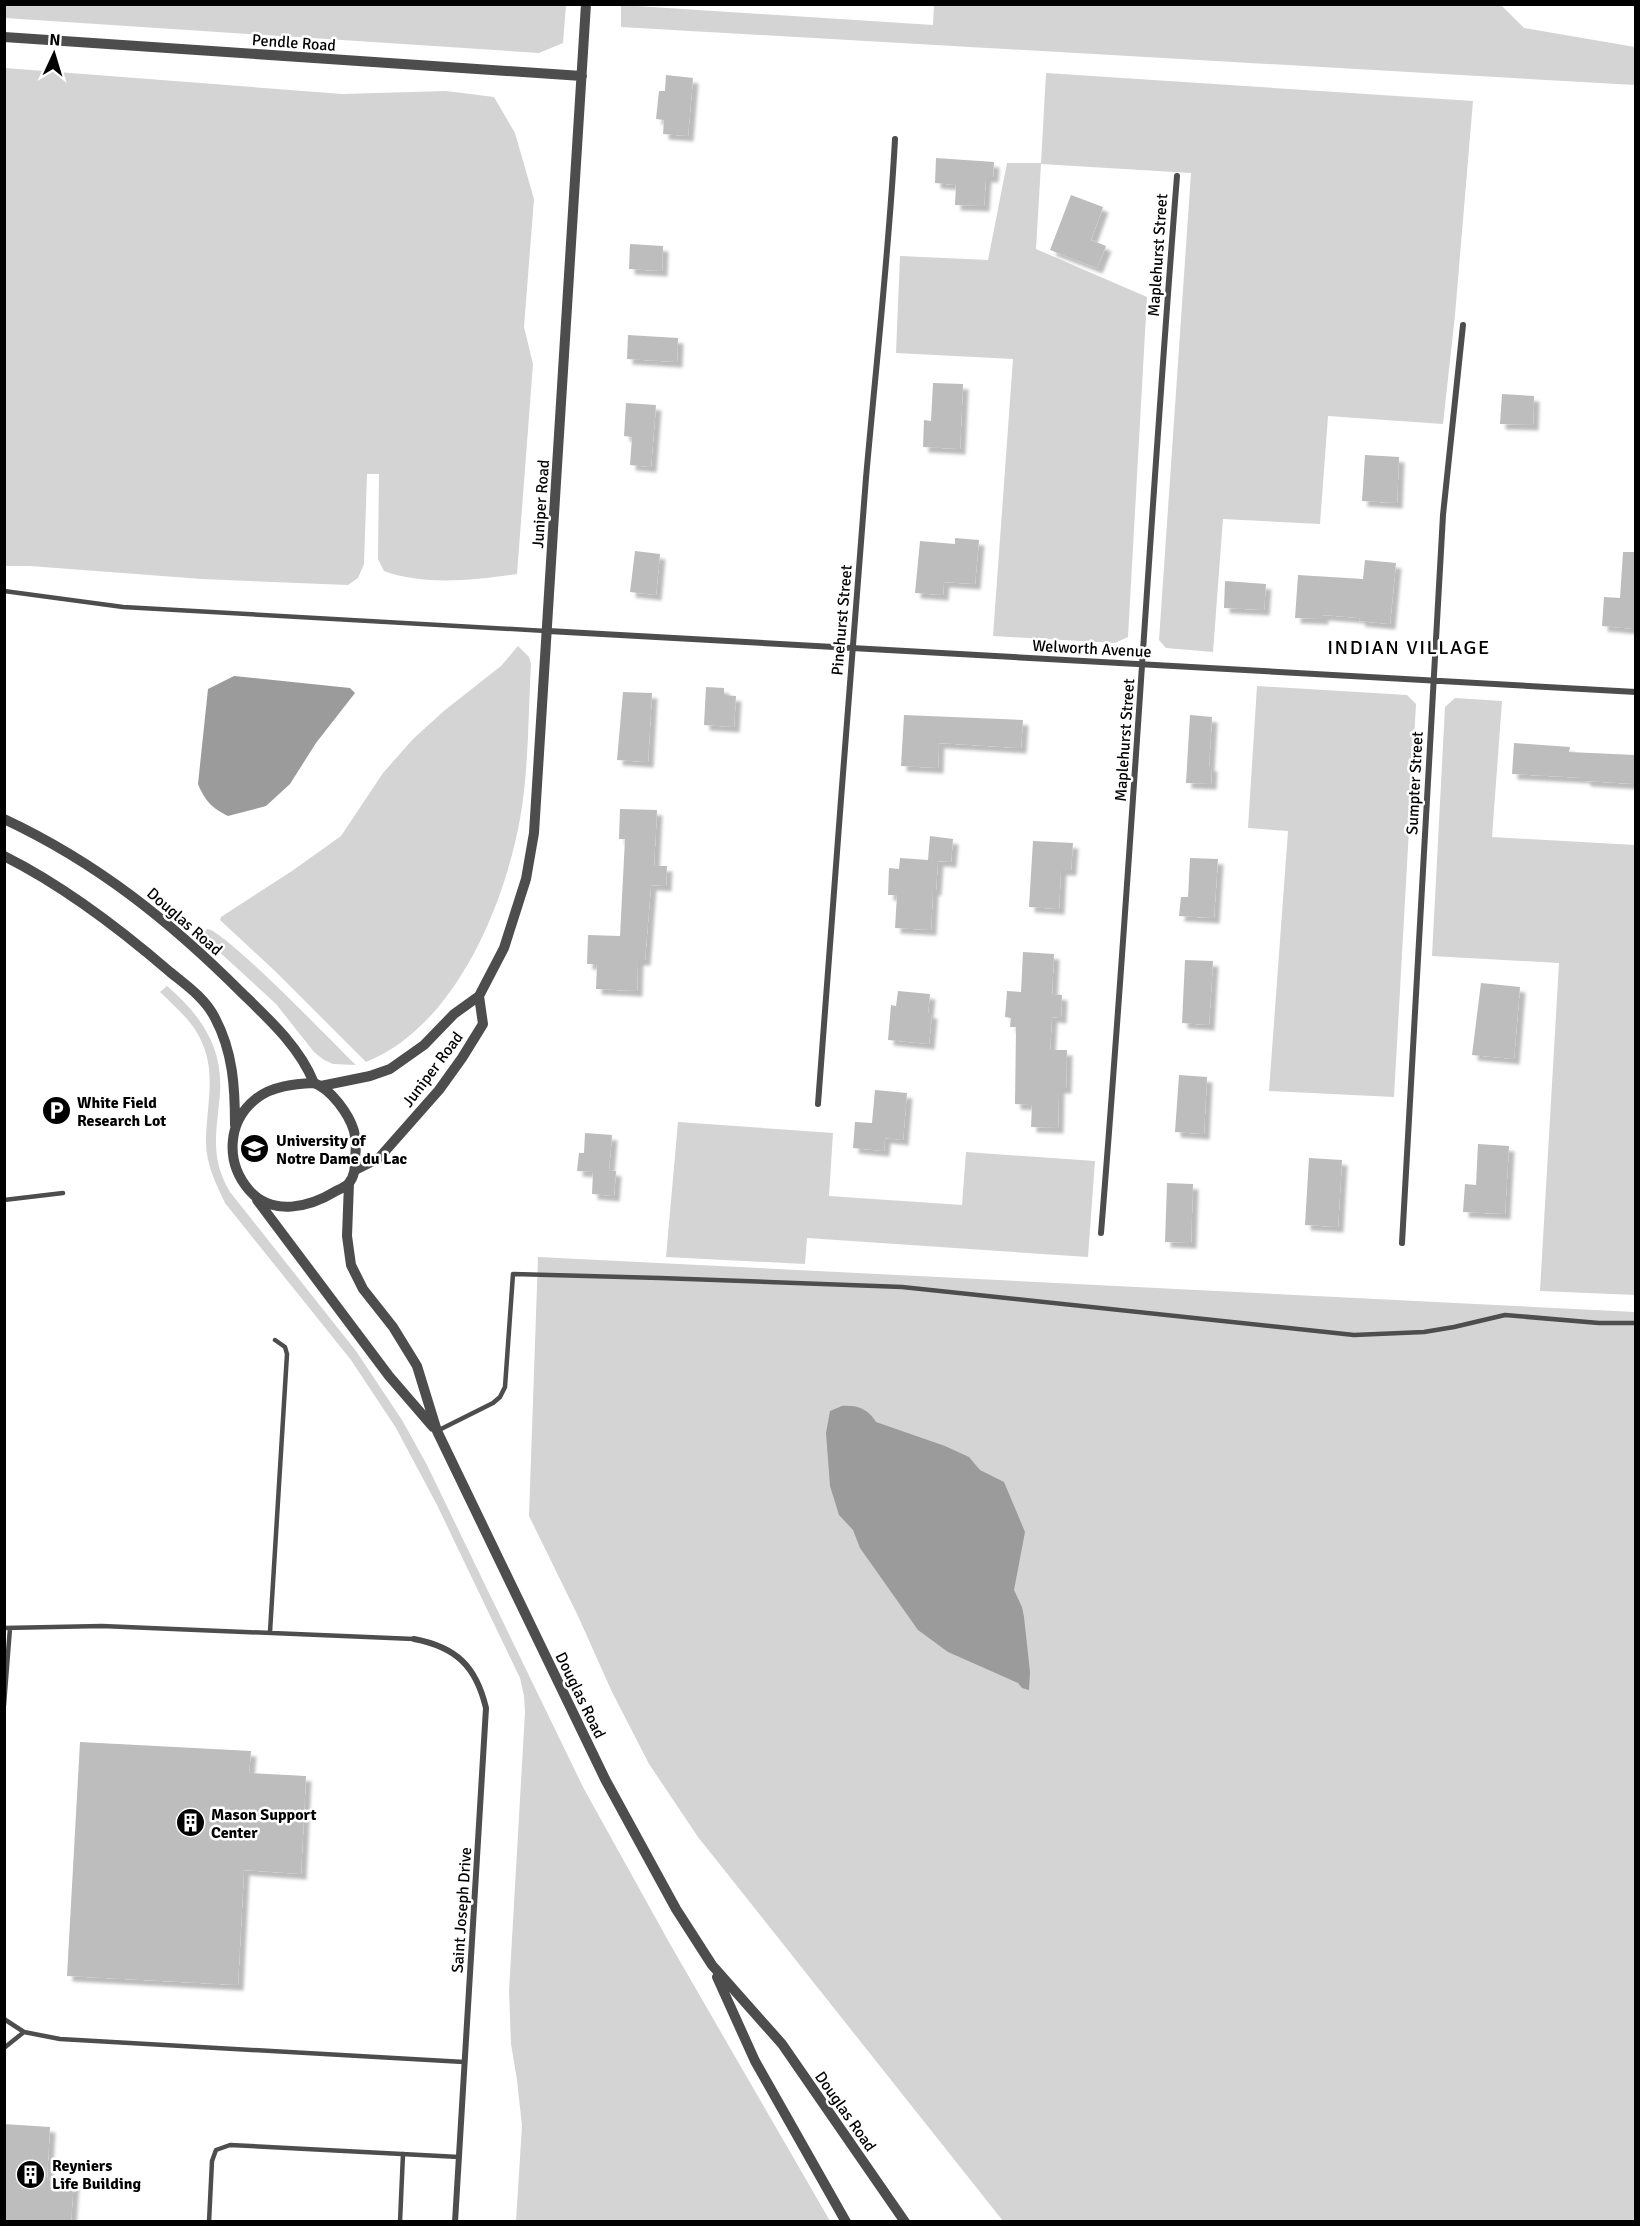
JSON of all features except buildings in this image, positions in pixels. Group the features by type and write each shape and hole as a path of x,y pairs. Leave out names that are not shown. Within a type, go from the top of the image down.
{"street":[{"name":"Juniper Road","path":"318,1085 370,1076 390,1069 424,1045 454,1014 479,996 504,948 526,879 534,832 548,632 586,4"},
{"name":"Pendle Road","path":"4,37 582,76"},
{"name":"Pinehurst Street","path":"818,1104 852,648 874,380 891,210 895,139"},
{"name":"Maplehurst Street","path":"1101,1233 1122,984 1152,492 1177,176"},
{"name":"Sumpter Street","path":"1402,1243 1443,515 1463,325"},
{"name":"Welworth Avenue","path":"548,632 1433,679 1635,692"},
{"name":"Douglas Road","path":"4,819 71,854 160,916 268,1018 307,1067 318,1085"},
{"path":"4,856 60,888 109,922 198,995 225,1039 232,1066 235,1127 231,1146 234,1164 241,1181 253,1195 273,1206 295,1207 321,1201 348,1183 355,1170 354,1131 344,1111 318,1085 291,1085 258,1097 244,1111 235,1127"},
{"name":"Juniper Road","path":"355,1170 379,1158 439,1090 462,1058 483,1024 479,996"},
{"name":"Douglas Road","path":"348,1183 347,1236 351,1265 363,1289 393,1327 417,1366 437,1431 605,1779 676,1909 712,1965 755,2061 846,2222"},
{"name":"Douglas Road","path":"253,1195 389,1376 437,1431"},
{"name":"Saint Joseph Drive","path":"414,1639 434,1643 462,1660 479,1682 486,1708 455,2222"},
{"name":"Douglas Road","path":"712,1965 782,2044 905,2222"}],"lane":[{"path":"4,591 123,607 548,632"},
{"path":"4,1200 63,1193"},
{"path":"437,1431 493,1403 500,1397 505,1387 513,1274 902,1287 1354,1335 1424,1332 1504,1315 1599,1323 1635,1323"},
{"path":"270,1632 287,1354 285,1347 275,1340"},
{"path":"4,1705 7,1628 102,1626 414,1639"},
{"path":"4,2019 24,2032 60,2039 464,2062"},
{"path":"4,2048 24,2032"},
{"path":"209,2222 212,2161 216,2150 230,2145 459,2157"},
{"path":"399,2222 403,2154"}],"shaded area":[{"path":"934,4 1502,6 1524,28 1635,47 1635,85 621,27 621,5 933,25"},
{"path":"4,5 566,5 563,43 539,53 5,18"},
{"path":"5,68 342,94 446,91 494,97 515,133 534,199 524,327 533,364 517,574 467,580 433,580 416,579 384,571 378,559 379,474 367,474 364,564 358,578 348,585 202,579 5,566"},
{"path":"1046,73 1473,101 1455,315 1443,424 1328,416 1320,524 1223,519 1213,652 1166,648 1159,640 1191,173 1041,164 1036,249 1147,297 1128,637 1115,643 993,636 1013,359 896,353 900,256 988,260 1007,163 1041,163"},
{"path":"518,646 529,657 531,664 527,761 520,819 502,889 470,960 449,993 425,1022 397,1045 366,1062 220,920 221,917 341,836 383,773 413,739 445,710 501,666"},
{"path":"234,676 350,688 355,693 316,743 290,784 266,806 228,816 210,803 198,784 208,689"},
{"path":"1257,686 1407,695 1416,704 1394,1097 1269,1091 1288,831 1248,828"},
{"path":"1455,698 1502,701 1492,837 1635,845 1635,1295 1540,1291 1559,963 1432,956 1445,707"},
{"path":"207,929 218,934 257,967 356,1065 333,1064 314,1052 276,1004 202,936"},
{"path":"167,986 200,1020 214,1047 220,1076 216,1144 223,1179 230,1192 356,1351 402,1420 427,1465 584,1789 670,1944 830,2221 516,2221 522,2126 511,2044 509,1991 525,1712 520,1678 437,1505 396,1428 351,1360 225,1203 212,1174 206,1150 210,1081 207,1057 195,1030 160,992"},
{"path":"678,1122 833,1133 829,1196 962,1205 966,1152 1095,1161 1088,1257 807,1238 805,1264 666,1257"},
{"path":"538,1257 1635,1312 1635,2221 1003,2221 698,1837 649,1764 612,1692 529,1516"},
{"path":"842,1406 862,1409 876,1422 945,1446 969,1457 980,1470 1004,1482 1025,1532 1014,1590 1024,1617 1030,1672 1029,1690 948,1652 918,1630 860,1548 853,1530 839,1515 830,1486 826,1433 830,1411"}],"place":[{"name":"White Field Research Lot","path":"56,1111"},
{"name":"University of Notre Dame du Lac","path":"255,1149"},
{"name":"Mason Support Center","path":"190,1823"},
{"name":"Reyniers Life Building","path":"31,2174"}],"district":[{"name":"INDIAN VILLAGE","path":"1409,647"}]}
